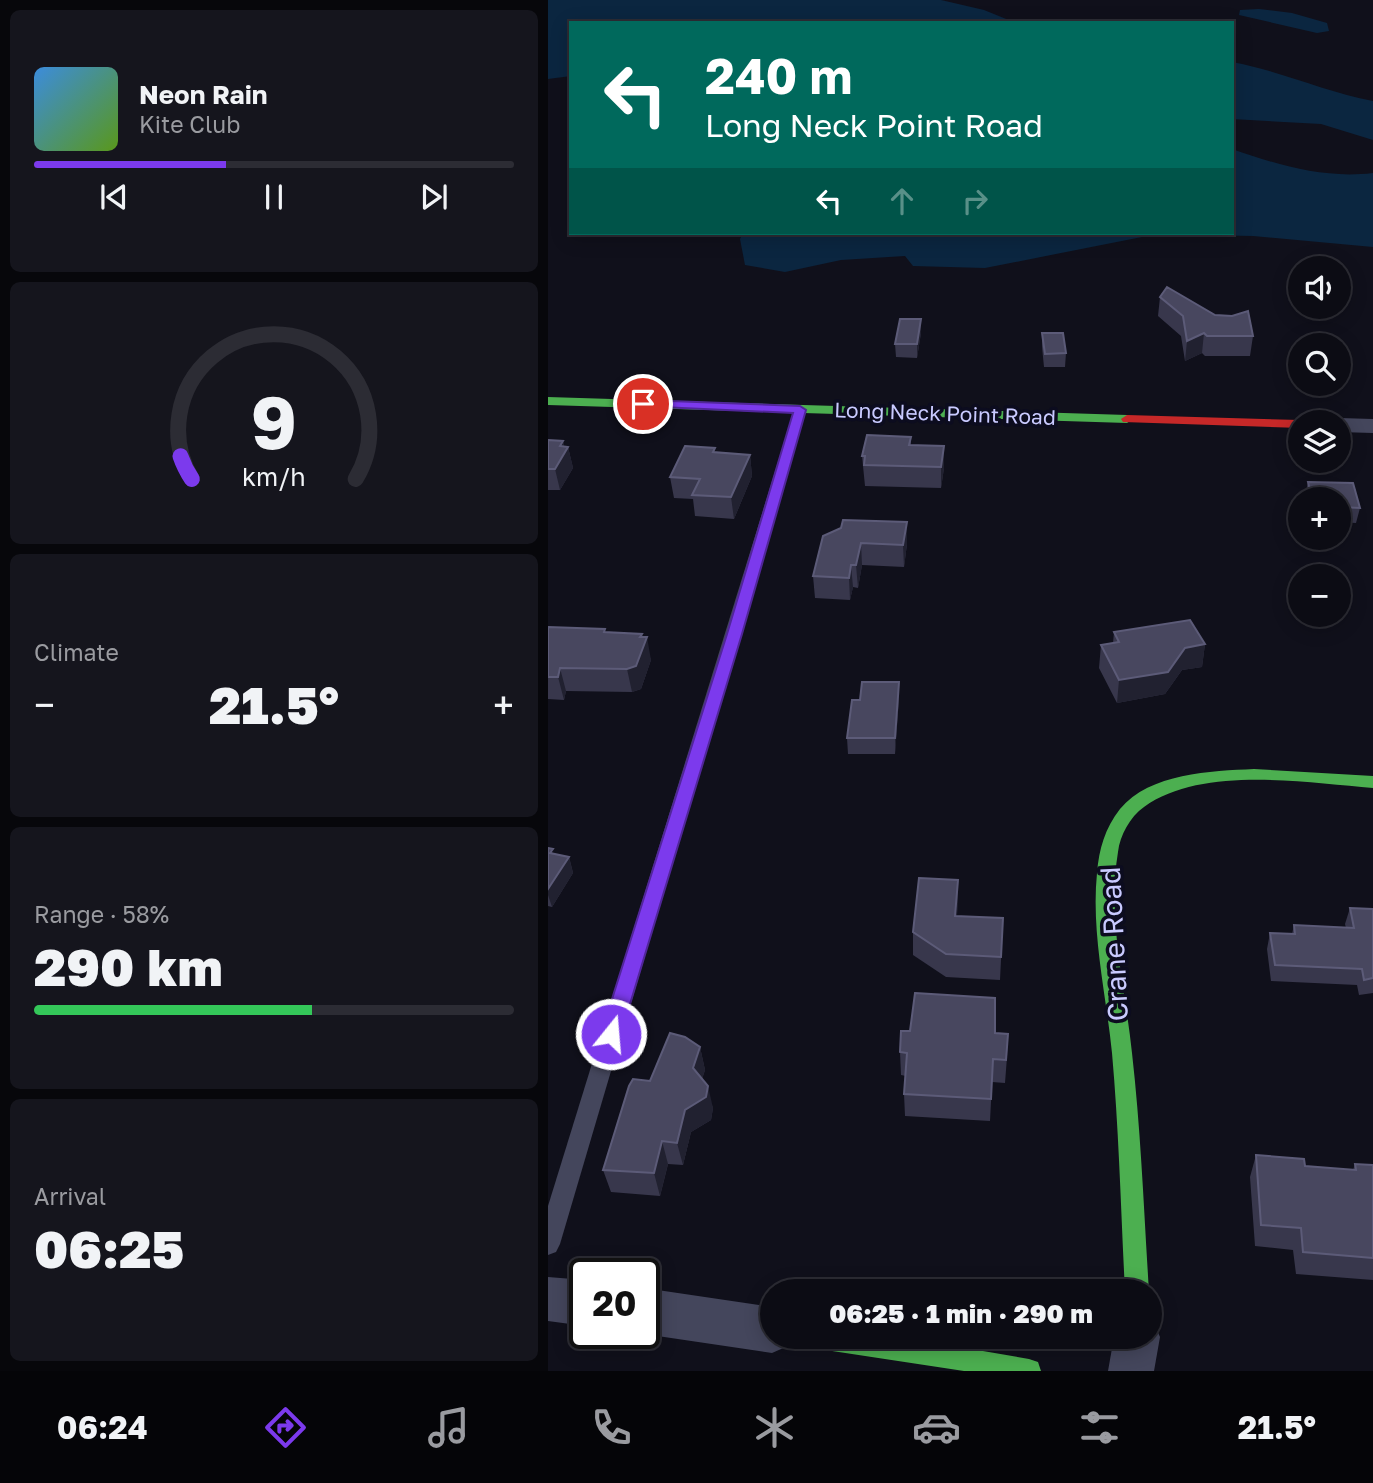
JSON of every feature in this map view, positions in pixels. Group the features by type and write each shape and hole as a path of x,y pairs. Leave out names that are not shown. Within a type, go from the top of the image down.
{"street":[{"name":"Long Neck Point Road","path":"548,401 1288,424"},
{"path":"1351,425 1373,426"},
{"name":"Crane Road","path":"1136,1279 1122,1055 1108,920 1109,849 1123,816 1141,801 1172,785 1207,779 1257,777 1373,782"},
{"path":"548,1299 569,1301"},
{"path":"660,1313 760,1328"},
{"path":"893,1349 1029,1371"},
{"path":"1131,1371 1135,1349"}],"lane":[{"path":"548,1244 735,634 800,410"}],"water":[{"path":"548,0 941,0 984,10 1011,21 569,21 569,76 548,79"},
{"path":"1240,10 1292,13 1327,23 1329,31 1317,33 1239,15"},
{"path":"1234,62 1373,101 1373,140 1321,124 1234,119"},
{"path":"1234,150 1284,165 1319,172 1373,173 1373,247 1253,236 1203,235 1234,235"},
{"path":"742,235 1203,235 1142,237 985,268 913,266 905,256 841,260 785,272 745,265 740,239"}],"building":[{"path":"1167,287 1215,315 1232,316 1248,311 1253,336 1207,336 1204,333 1187,341 1183,316 1160,297"},
{"path":"900,319 921,319 917,344 895,344"},
{"path":"1042,333 1063,333 1066,353 1045,354"},
{"path":"867,435 911,437 909,445 944,446 941,467 864,465 865,456 862,456"},
{"path":"548,440 563,441 560,446 568,447 555,469 548,469"},
{"path":"685,446 715,448 713,452 750,455 731,497 692,495 700,479 670,477"},
{"path":"1308,482 1353,483 1360,508 1351,508 1351,487 1309,487"},
{"path":"843,520 907,522 903,545 861,543 856,565 851,565 849,578 813,576 823,536 841,528"},
{"path":"1190,620 1205,644 1185,648 1168,672 1119,680 1101,645 1119,642 1114,632"},
{"path":"548,627 605,629 604,632 642,634 640,637 647,637 636,666 627,669 560,668 558,677 548,677"},
{"path":"862,682 899,682 895,738 847,738 852,700 860,700"},
{"path":"548,848 553,849 550,853 569,857 548,889"},
{"path":"919,878 958,880 955,916 1003,918 1001,957 946,954 913,932"},
{"path":"1350,908 1373,909 1373,978 1364,980 1362,969 1275,965 1270,933 1295,934 1294,925 1354,928"},
{"path":"915,993 995,998 995,1033 1008,1034 1006,1060 993,1059 991,1099 904,1094 907,1053 900,1052 901,1031 910,1031"},
{"path":"670,1033 685,1037 700,1047 693,1068 708,1086 706,1097 685,1110 677,1143 662,1141 654,1173 603,1170 629,1086 633,1079 650,1081"},
{"path":"1256,1155 1304,1159 1305,1166 1356,1170 1355,1164 1373,1165 1373,1258 1303,1252 1301,1228 1261,1225"}],"traffic: fast":[{"path":"548,401 1127,419"},
{"path":"1136,1279 1122,1054 1106,926 1106,875 1113,835 1120,822 1140,801 1165,789 1193,781 1254,775 1374,782"},
{"path":"899,1349 1029,1371"}],"traffic: jam":[{"path":"1127,419 1288,424"}],"route":[{"path":"611,1034 735,634 800,410 643,404"}]}
